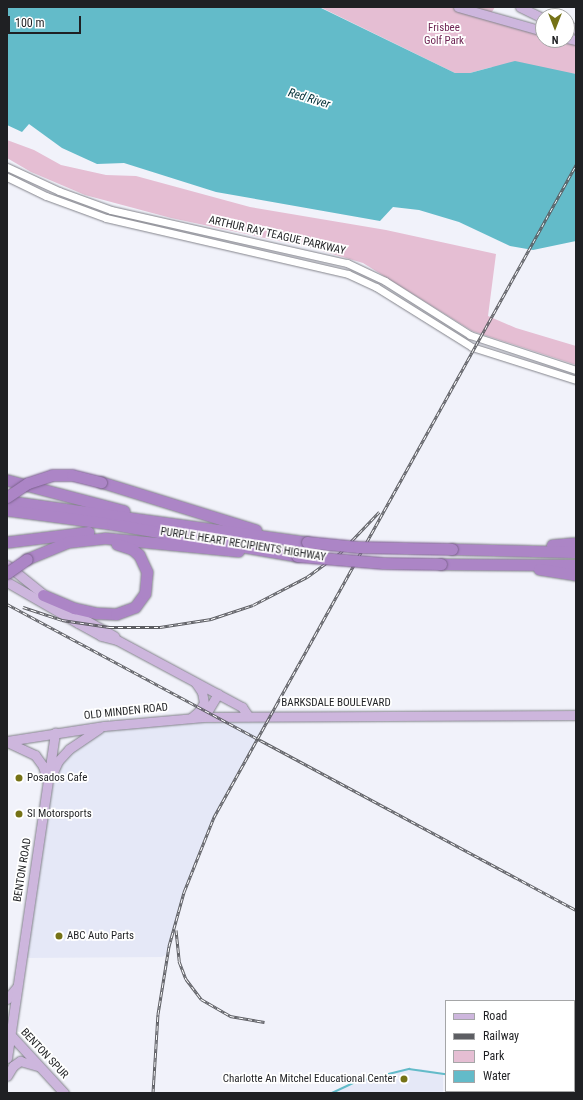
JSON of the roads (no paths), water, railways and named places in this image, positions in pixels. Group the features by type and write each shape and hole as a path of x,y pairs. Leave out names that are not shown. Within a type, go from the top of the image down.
{"highway":[{"path":"10,504 28,482 52,475 72,475 101,482 208,517 303,542"},
{"path":"7,480 50,490 162,523"},
{"name":"PURPLE HEART RECIPIENTS HIGHWAY","path":"10,504 303,542 373,547 576,552"},
{"name":"PURPLE HEART RECIPIENTS HIGHWAY","path":"10,504 297,556 383,563 576,565"},
{"path":"7,542 100,532 194,547"},
{"path":"7,573 27,559 68,542 105,538 297,556"},
{"path":"494,550 576,543"},
{"path":"43,595 84,611 116,614 135,607 145,593 148,583 144,562 132,549 124,546 107,544 53,548"},
{"path":"518,564 576,575"}],"main road":[{"path":"458,7 535,30"},
{"path":"475,7 520,25"},
{"path":"520,7 535,14"},
{"path":"7,565 43,595 117,640 242,707 248,716"},
{"path":"7,582 101,636 117,640"},
{"path":"191,718 199,711 204,703 202,692 194,681"},
{"path":"204,717 218,694"},
{"name":"BARKSDALE BOULEVARD","path":"248,716 576,715"},
{"name":"OLD MINDEN ROAD","path":"7,742 104,726 204,717 248,716"},
{"path":"48,783 58,762 66,752 104,726"},
{"name":"BENTON ROAD","path":"7,1058 9,1033 18,985 55,733"},
{"path":"7,742 35,755 43,766 48,783"},
{"path":"7,999 18,985"},
{"name":"BENTON SPUR","path":"9,1033 64,1093"},
{"path":"7,1076 12,1066 20,1061 41,1068"}],"street":[{"name":"ARTHUR RAY TEAGUE PARKWAY","path":"7,166 59,191 111,210 347,263 385,281 470,335 576,370"},
{"name":"ARTHUR RAY TEAGUE PARKWAY","path":"7,177 46,196 111,220 348,274 382,290 468,345 576,380"}],"water":[{"name":"Red River","path":"7,7 319,7 455,73 470,73 515,61 576,74 576,241 533,250 510,246 459,222 419,210 393,207 380,221 216,192 124,163 97,164 62,148 29,124 22,132 7,125"}],"waterway":[{"path":"332,1093 356,1082 409,1069 445,1074"}],"railway":[{"path":"153,1093 158,1014 169,946 184,892 214,817 576,165"},
{"path":"23,607 62,620 109,627 160,627 211,619 253,605 307,577 340,553 379,512"},
{"path":"7,604 576,910"},
{"path":"176,930 179,961 186,979 201,999 230,1016 264,1022"}],"place":[{"name":"Posados Cafe","path":"19,778"},
{"name":"SI Motorsports","path":"19,814"},
{"name":"ABC Auto Parts","path":"59,936"},
{"name":"Charlotte An Mitchel Educational Center","path":"404,1079"}],"park label":[{"name":"Frisbee Golf Park","path":"444,35"}]}
